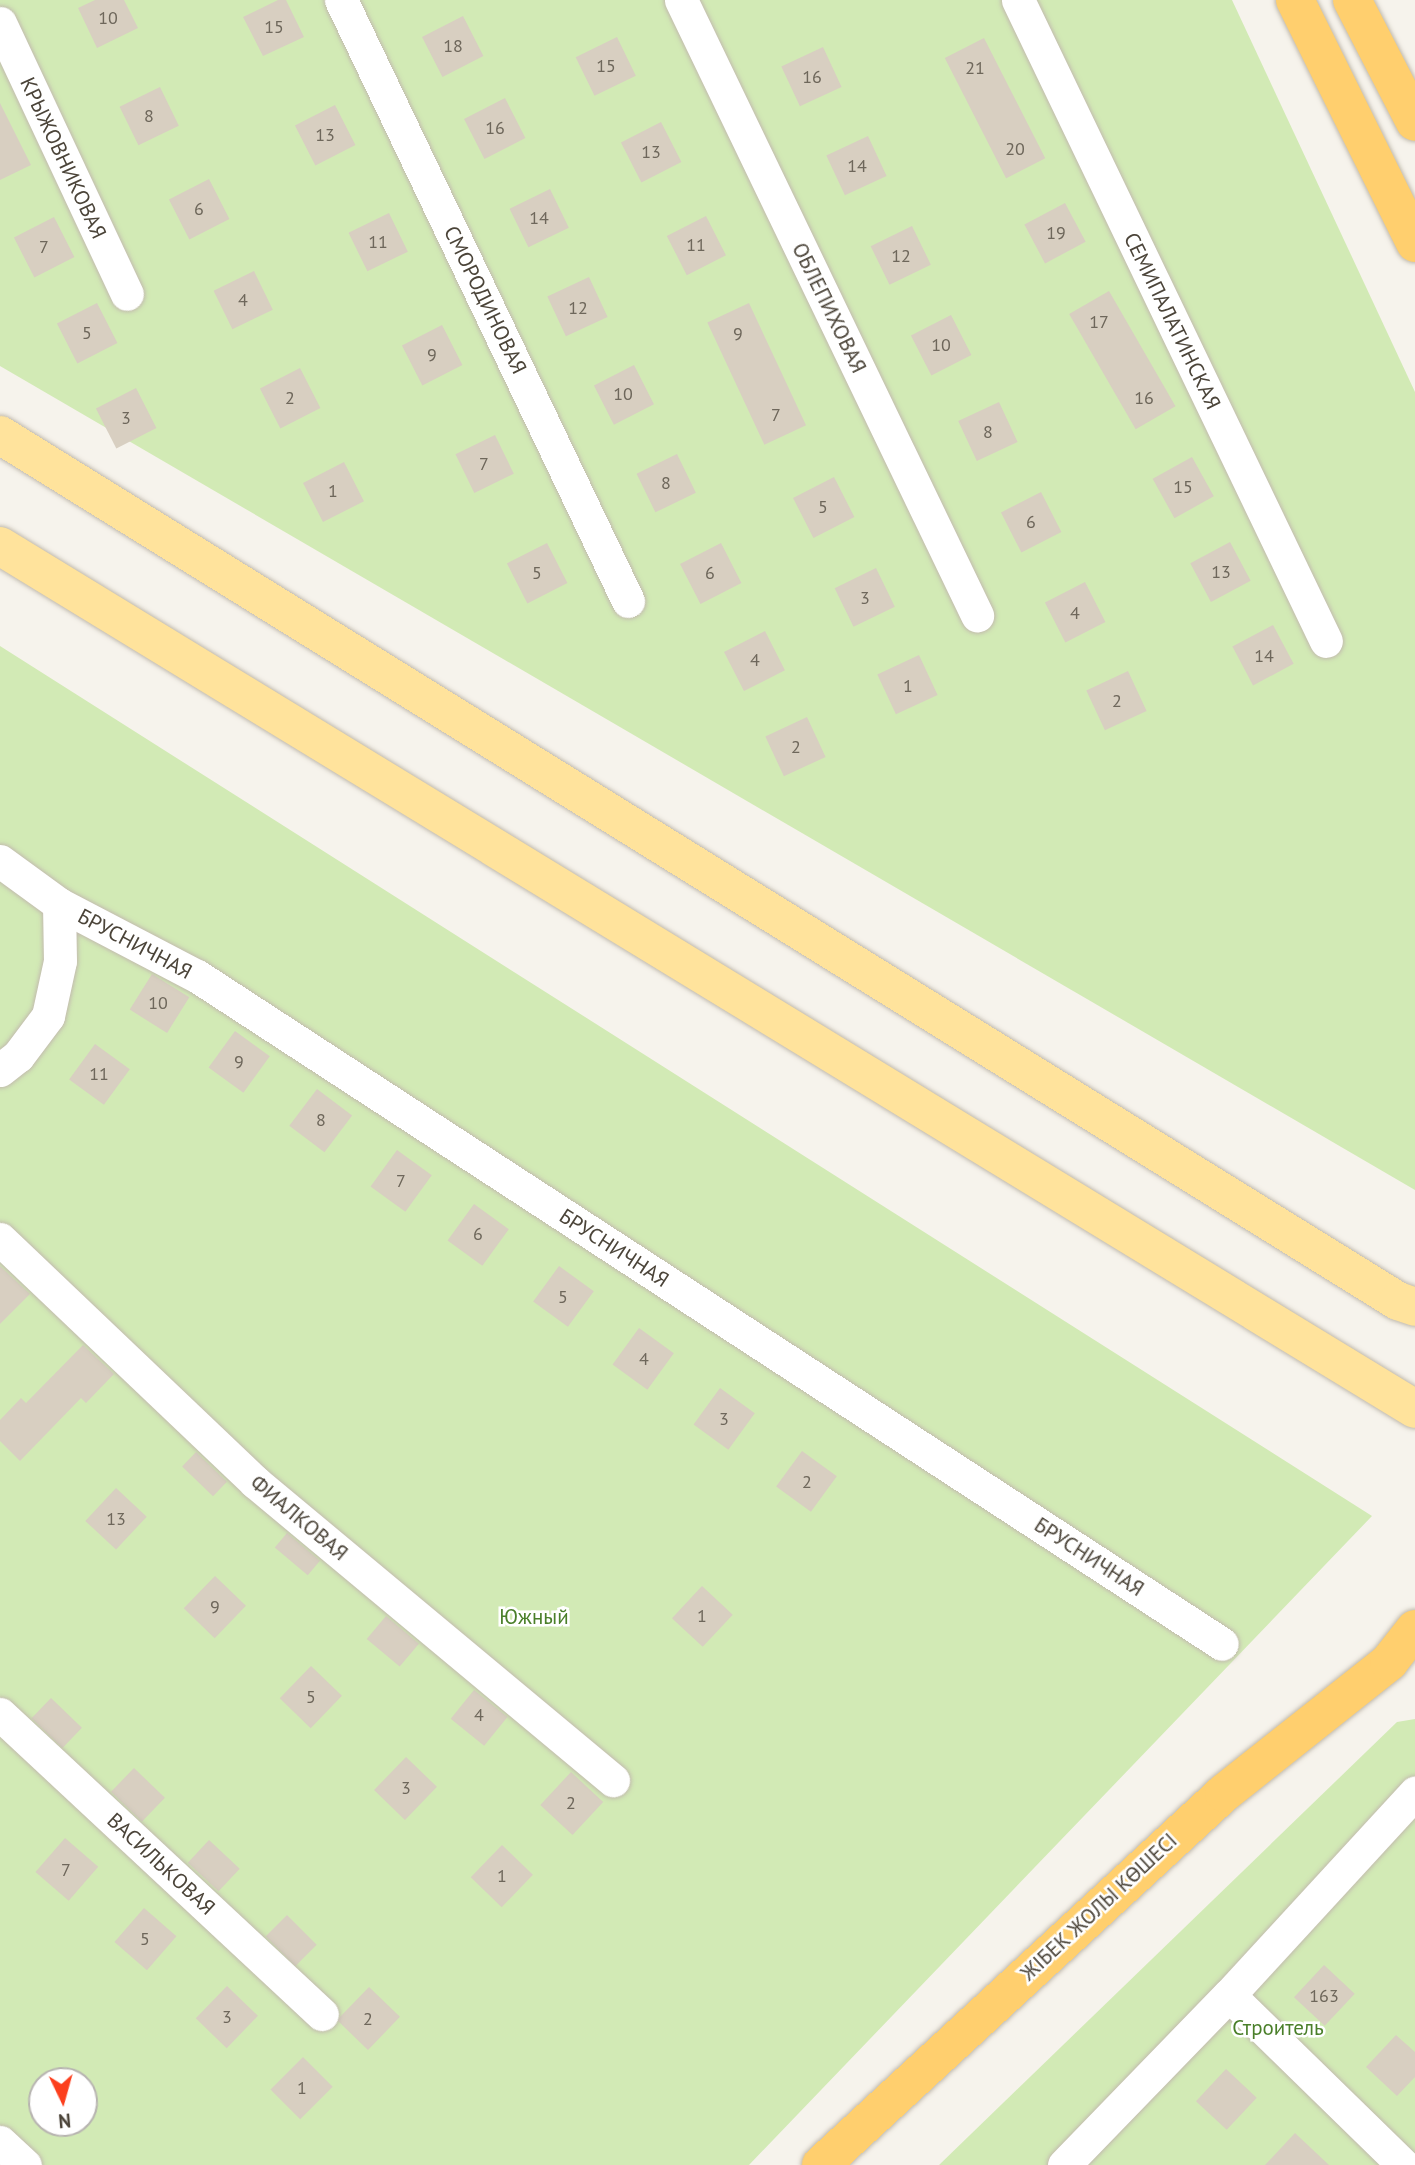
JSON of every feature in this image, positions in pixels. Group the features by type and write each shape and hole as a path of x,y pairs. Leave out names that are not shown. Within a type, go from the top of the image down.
{"highway":[{"path":"1294,0 1415,243"},
{"path":"1352,0 1415,122"},
{"name":"ЖІБЕК ЖОЛЫ КӨШЕСІ","path":"821,2165 1224,1793 1402,1658 1415,1629"}],"main road":[{"path":"0,435 1362,1279 1415,1307"},
{"path":"0,546 1415,1409"}],"street":[{"name":"СМОРОДИНОВАЯ","path":"341,0 628,601"},
{"name":"ОБЛЕПИХОВАЯ","path":"681,0 977,615"},
{"name":"СЕМИПАЛАТИНСКАЯ","path":"1018,0 1326,641"},
{"name":"КРЫЖОВНИКОВАЯ","path":"0,23 127,294"},
{"name":"БРУСНИЧНАЯ","path":"0,861 59,904 197,976 1223,1644"},
{"path":"0,1070 18,1056 48,1016 60,961 59,904"},
{"name":"ФИАЛКОВАЯ","path":"0,1240 255,1482 613,1780"},
{"name":"ВАСИЛЬКОВАЯ","path":"0,1714 322,2014"},
{"path":"1064,2165 1229,1995 1415,1793"},
{"path":"1229,1995 1403,2165"},
{"path":"0,2142 24,2165"}],"green space":[{"path":"0,0 1232,0 1415,392 1415,1190 0,366"},
{"name":"Южный","path":"0,646 1372,1516 749,2165 0,2165"},
{"name":"Строитель","path":"1415,1719 1415,2165 939,2165 1397,1722"}],"building":[{"path":"95,0 124,0 138,28 97,48 78,8"},
{"path":"278,0 286,0 304,37 263,56 243,17"},
{"path":"463,16 483,56 442,77 422,37"},
{"path":"617,37 636,76 595,96 576,57"},
{"path":"984,38 1045,158 1006,178 945,58"},
{"path":"823,47 842,87 800,106 781,66"},
{"path":"160,87 179,126 138,145 120,107"},
{"path":"505,98 525,138 484,159 464,119"},
{"path":"0,103 31,165 0,180"},
{"path":"335,105 355,145 315,166 295,125"},
{"path":"661,122 681,162 641,183 621,142"},
{"path":"868,136 887,176 845,195 826,155"},
{"path":"209,179 229,219 189,240 169,199"},
{"path":"550,189 569,228 528,247 510,209"},
{"path":"1065,203 1086,242 1045,263 1024,225"},
{"path":"389,213 408,252 367,271 349,233"},
{"path":"706,216 726,255 687,275 667,236"},
{"path":"54,217 74,257 34,278 14,237"},
{"path":"912,226 931,265 890,285 871,246"},
{"path":"254,271 273,310 232,329 214,291"},
{"path":"589,277 608,317 566,336 547,296"},
{"path":"1109,291 1176,406 1136,429 1069,314"},
{"path":"97,303 117,343 77,364 57,323"},
{"path":"749,303 806,425 764,445 707,322"},
{"path":"951,315 971,355 931,376 911,335"},
{"path":"442,325 462,365 422,386 402,345"},
{"path":"634,365 654,404 614,425 594,385"},
{"path":"300,368 320,408 280,429 260,388"},
{"path":"136,388 156,428 116,449 96,408"},
{"path":"999,402 1018,442 977,461 958,421"},
{"path":"495,435 514,474 474,493 455,454"},
{"path":"677,454 696,493 655,512 637,474"},
{"path":"1192,457 1214,496 1174,518 1153,479"},
{"path":"344,462 364,501 323,522 303,483"},
{"path":"834,477 854,517 813,538 793,498"},
{"path":"1041,492 1061,532 1021,553 1001,512"},
{"path":"1230,542 1251,581 1211,602 1190,563"},
{"path":"547,543 567,583 527,604 507,563"},
{"path":"721,543 741,583 700,604 680,564"},
{"path":"876,568 895,607 854,627 835,588"},
{"path":"1085,582 1105,622 1065,643 1045,602"},
{"path":"1273,625 1294,664 1253,685 1232,647"},
{"path":"765,631 785,670 744,691 724,652"},
{"path":"919,655 938,695 896,714 877,674"},
{"path":"1128,671 1147,711 1105,730 1086,690"},
{"path":"807,717 826,757 784,776 765,736"},
{"path":"152,974 189,997 167,1033 130,1010"},
{"path":"235,1031 270,1056 243,1093 209,1067"},
{"path":"95,1044 130,1069 104,1105 69,1080"},
{"path":"317,1089 352,1115 324,1152 289,1126"},
{"path":"397,1150 432,1175 405,1212 371,1186"},
{"path":"474,1204 509,1229 482,1266 448,1240"},
{"path":"0,1266 30,1294 0,1324"},
{"path":"559,1266 594,1291 568,1327 533,1302"},
{"path":"639,1328 674,1353 647,1390 613,1364"},
{"path":"83,1345 114,1374 86,1403 81,1398 20,1461 0,1441 0,1420 21,1398 26,1403"},
{"path":"720,1388 755,1413 728,1450 694,1424"},
{"path":"802,1451 837,1476 811,1512 776,1487"},
{"path":"196,1452 227,1482 213,1496 182,1466"},
{"path":"116,1488 147,1517 116,1550 85,1521"},
{"path":"287,1533 320,1561 308,1575 275,1548"},
{"path":"215,1576 246,1606 215,1638 184,1608"},
{"path":"702,1586 733,1615 703,1647 672,1618"},
{"path":"386,1616 419,1644 400,1667 367,1639"},
{"path":"311,1666 342,1696 311,1728 280,1698"},
{"path":"474,1690 507,1717 484,1746 451,1719"},
{"path":"51,1698 82,1728 62,1748 32,1718"},
{"path":"406,1757 437,1787 405,1820 374,1790"},
{"path":"134,1768 165,1798 142,1822 111,1792"},
{"path":"571,1772 603,1802 572,1835 540,1805"},
{"path":"65,1838 98,1867 69,1901 35,1872"},
{"path":"209,1840 240,1869 219,1891 188,1863"},
{"path":"502,1845 533,1875 502,1907 471,1877"},
{"path":"144,1908 176,1936 147,1970 114,1942"},
{"path":"287,1915 317,1945 295,1966 266,1936"},
{"path":"1324,1965 1355,1994 1325,2026 1294,1997"},
{"path":"227,1986 258,2016 227,2048 196,2018"},
{"path":"369,1987 400,2017 368,2050 337,2020"},
{"path":"1396,2035 1415,2052 1415,2077 1397,2096 1366,2067"},
{"path":"303,2057 333,2087 300,2119 270,2090"},
{"path":"1226,2069 1257,2098 1227,2130 1196,2101"},
{"path":"1295,2133 1329,2165 1265,2165"}]}
